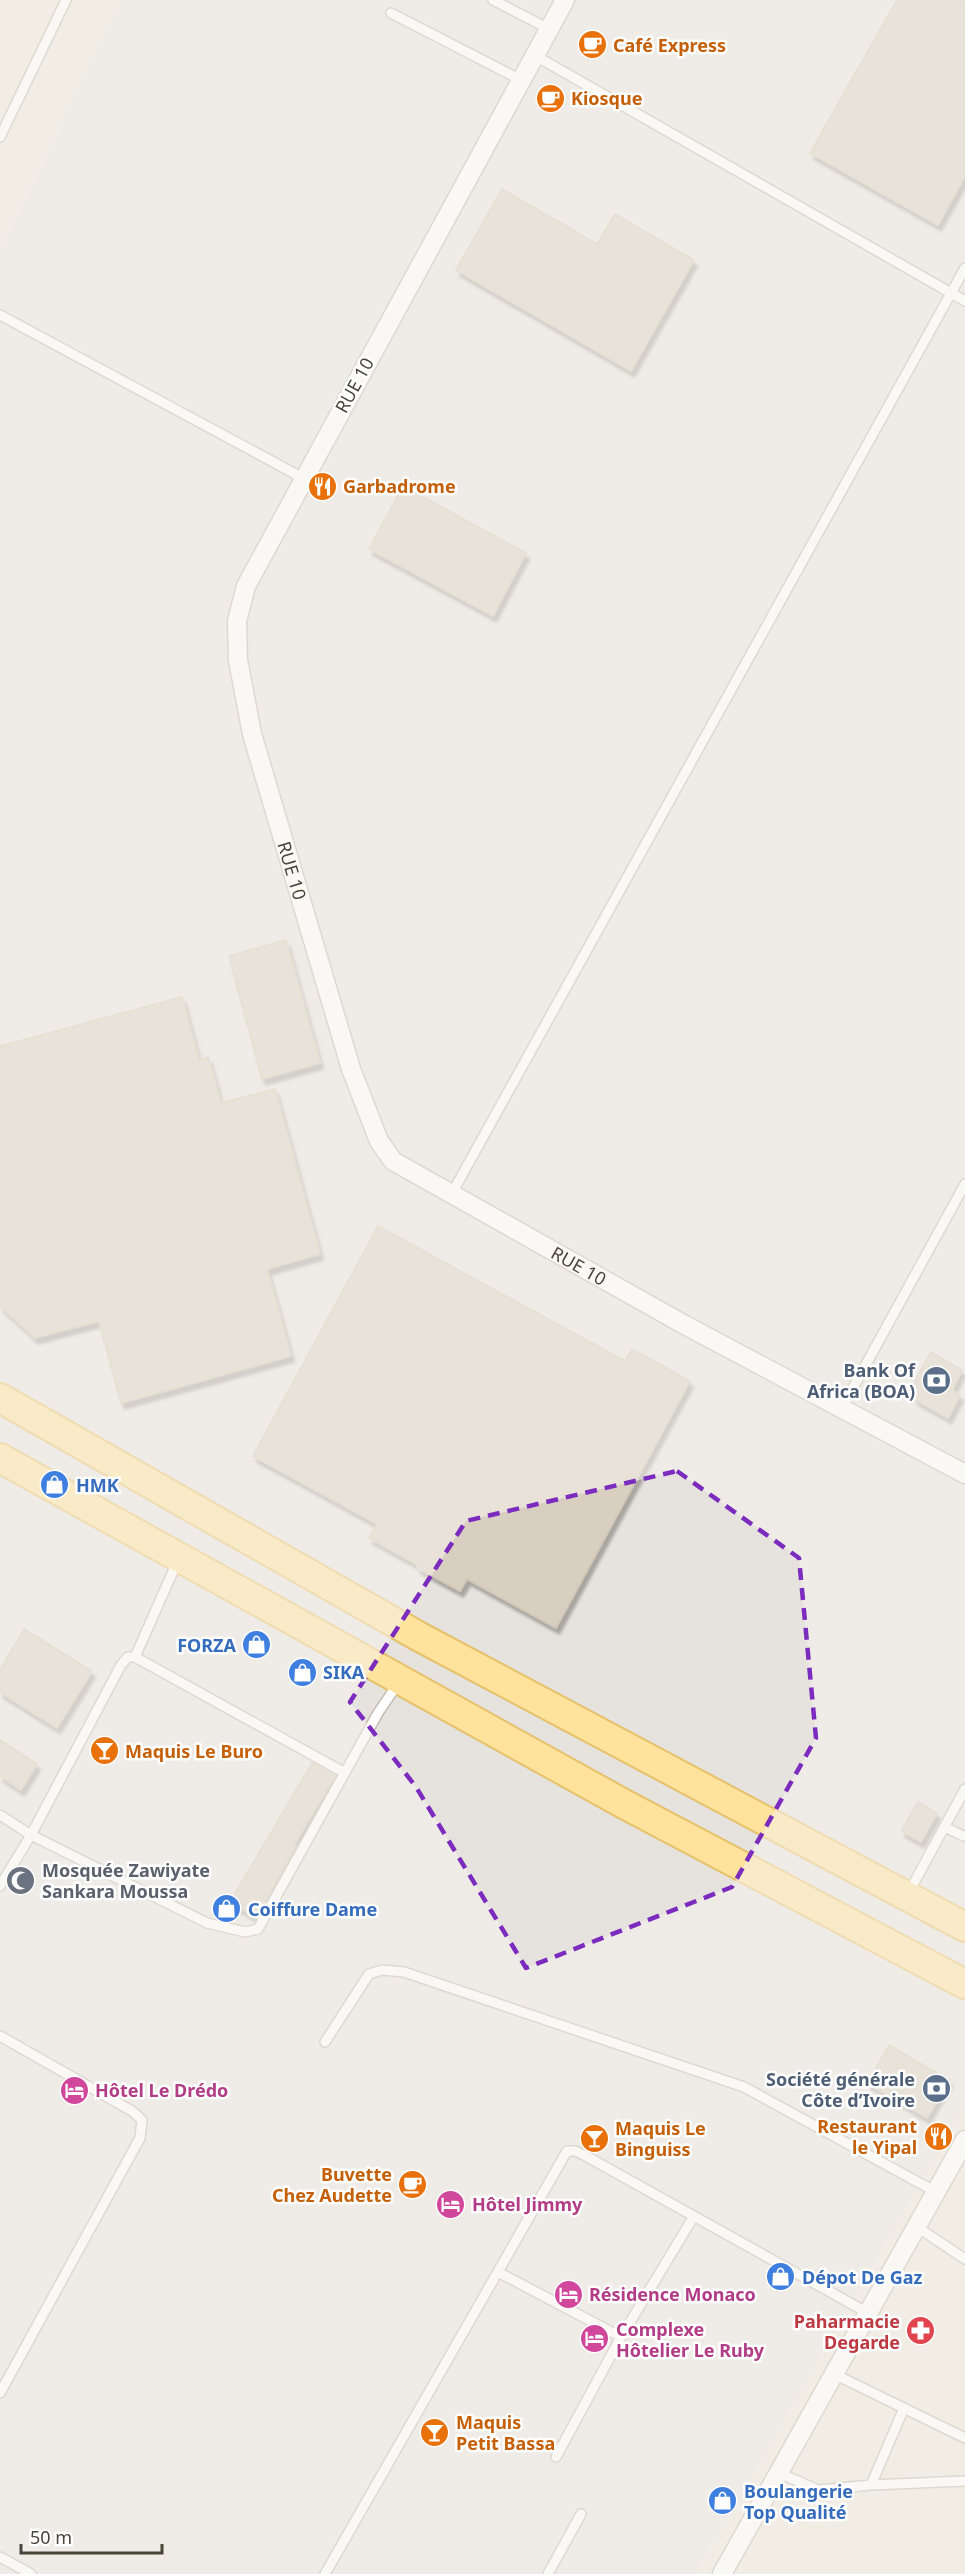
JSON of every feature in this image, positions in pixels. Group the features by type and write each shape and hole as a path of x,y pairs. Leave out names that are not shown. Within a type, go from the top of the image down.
{"main road":[{"path":"0,1398 418,1636 965,1927"},
{"path":"0,1458 400,1681 965,1984"}],"street":[{"name":"RUE 10","path":"565,0 246,586 237,621 238,660 252,734 345,1047 379,1141 393,1161 683,1324 965,1474"},
{"path":"722,2574 965,2140"}],"lane":[{"path":"0,137 66,0"},
{"path":"493,0 549,29"},
{"path":"391,13 521,80"},
{"path":"534,56 965,301"},
{"path":"451,1195 965,268"},
{"path":"0,315 303,478"},
{"path":"842,1408 965,1184"},
{"path":"135,1657 179,1558"},
{"path":"0,1886 31,1835 121,1665 129,1657 135,1657 345,1773"},
{"path":"0,1815 31,1835 207,1923 251,1932 258,1929 378,1713 400,1681"},
{"path":"907,1896 965,1789"},
{"path":"945,1827 963,1836"},
{"path":"325,2042 369,1974 382,1970 404,1972 744,2087 936,2192"},
{"path":"0,2036 132,2111 141,2120 140,2138 0,2393"},
{"path":"325,2574 567,2151 584,2155 868,2313"},
{"path":"556,2457 621,2337 694,2216"},
{"path":"917,2227 965,2259"},
{"path":"498,2272 621,2337"},
{"path":"834,2374 965,2438"},
{"path":"871,2485 904,2408"},
{"path":"779,2473 818,2490 965,2481"},
{"path":"548,2574 581,2514"},
{"path":"0,2557 31,2574"}],"highlighted area":[{"path":"677,1471 799,1558 816,1738 732,1887 526,1968 416,1787 350,1702 466,1521"}],"shaded area":[{"path":"0,0 121,0 0,250"},
{"path":"121,0 965,0 965,2105 696,2574 0,2574 0,250"},
{"path":"965,2105 965,2574 696,2574 963,2106"}],"building":[{"path":"897,0 965,0 965,176 938,225 810,153"},
{"path":"502,189 597,244 615,214 694,260 631,371 456,270"},
{"path":"403,486 526,553 493,616 369,549"},
{"path":"286,940 320,1063 262,1079 229,956"},
{"path":"182,997 199,1060 208,1057 221,1103 275,1089 320,1254 267,1269 291,1356 121,1403 99,1321 35,1338 0,1306 0,1046"},
{"path":"378,1226 625,1361 632,1349 690,1381 556,1628 467,1579 460,1591 417,1568 418,1565 369,1538 377,1524 253,1456"},
{"name":"Bank Of Africa (BOA)","path":"931,1352 962,1370 952,1390 960,1395 948,1418 916,1400 910,1389"},
{"path":"24,1629 92,1671 57,1728 0,1692 0,1670"},
{"path":"0,1740 37,1764 21,1790 0,1776"},
{"path":"312,1763 335,1776 294,1845 296,1846 256,1918 230,1902"},
{"path":"918,1802 937,1813 921,1842 901,1831"},
{"path":"889,2045 949,2080 927,2118 867,2083"}],"place":[{"name":"Café Express","path":"592,45"},
{"name":"Kiosque","path":"550,98"},
{"name":"Garbadrome","path":"322,486"},
{"name":"Bank Of Africa (BOA)","path":"936,1380"},
{"name":"HMK","path":"55,1485"},
{"name":"FORZA","path":"257,1645"},
{"name":"SIKA","path":"302,1672"},
{"name":"Maquis Le Buro","path":"104,1751"},
{"name":"Mosquée Zawiyate Sankara Moussa","path":"21,1880"},
{"name":"Coiffure Dame","path":"227,1909"},
{"name":"Société générale Côte d’Ivoire","path":"936,2089"},
{"name":"Hôtel Le Drédo","path":"74,2090"},
{"name":"Restaurant le Yipal","path":"938,2136"},
{"name":"Maquis Le Binguiss","path":"594,2138"},
{"name":"Buvette Chez Audette","path":"413,2184"},
{"name":"Hôtel Jimmy","path":"451,2204"},
{"name":"Dépot De Gaz","path":"781,2277"},
{"name":"Résidence Monaco","path":"568,2294"},
{"name":"Paharmacie Degarde","path":"921,2331"},
{"name":"Complexe Hôtelier Le Ruby","path":"595,2339"},
{"name":"Maquis Petit Bassa","path":"435,2432"},
{"name":"Boulangerie Top Qualité","path":"723,2501"}]}
